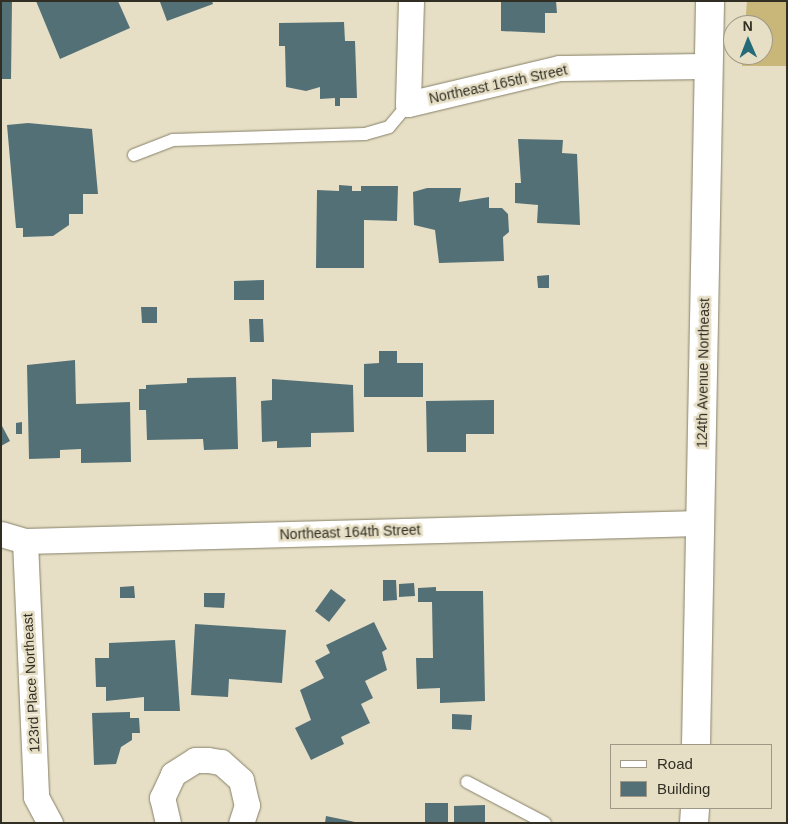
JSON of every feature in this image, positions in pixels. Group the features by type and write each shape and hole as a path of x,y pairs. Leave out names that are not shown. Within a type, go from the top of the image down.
{"street":[{"path":"408,104 410,1"},
{"name":"124th Avenue Northeast","path":"696,744 710,1"},
{"name":"Northeast 165th Street","path":"408,104 558,68 708,66"},
{"name":"Northeast 164th Street","path":"1,534 24,541 700,523"},
{"name":"123rd Place Northeast","path":"24,541 36,797 50,823"},
{"path":"168,823 162,798 172,774 195,760 208,760 221,762 241,780 247,805 241,823"},
{"path":"694,823 695,809"}],"lane":[{"path":"134,155 173,140 365,134 389,128 408,104"},
{"path":"467,782 545,823"}],"shaded area":[{"path":"747,1 787,1 787,66 742,66 773,65 773,15 746,15"}],"building":[{"path":"1,1 12,1 11,79 1,79"},
{"path":"36,1 118,1 130,28 60,59"},
{"path":"154,1 212,1 213,4 167,21 160,2"},
{"path":"501,1 556,1 557,13 545,13 545,33 501,31"},
{"path":"344,22 345,41 355,41 357,98 340,98 340,106 335,106 335,98 320,99 320,87 306,91 286,87 285,46 279,46 279,23"},
{"path":"28,123 92,129 98,194 83,194 83,214 69,214 69,225 53,236 23,237 23,228 16,228 7,125"},
{"path":"518,139 563,140 562,153 577,154 580,225 537,223 538,205 515,203 515,183 521,183"},
{"path":"339,185 352,186 352,191 361,191 361,186 398,186 397,221 364,220 364,268 316,268 317,190 339,191"},
{"path":"427,188 461,188 459,202 489,197 489,208 502,208 508,214 509,232 503,237 504,261 439,263 435,230 414,225 413,192"},
{"path":"549,275 549,288 538,288 537,276"},
{"path":"264,280 264,300 234,300 234,281"},
{"path":"141,307 157,307 157,323 142,323"},
{"path":"249,319 263,319 264,342 250,342"},
{"path":"379,351 397,351 397,363 423,363 423,397 364,397 364,364 379,363"},
{"path":"75,360 76,404 130,402 131,462 81,463 81,449 60,450 60,458 29,459 27,365"},
{"path":"236,377 238,449 204,450 203,439 147,440 146,410 139,410 139,389 146,389 146,385 187,383 187,378"},
{"path":"272,379 353,385 354,432 311,433 311,447 277,448 277,441 262,442 261,401 272,400"},
{"path":"494,400 494,434 466,434 466,452 427,452 426,401"},
{"path":"22,422 22,434 16,434 16,423"},
{"path":"1,424 10,441 1,446"},
{"path":"383,580 396,580 397,600 383,601"},
{"path":"414,583 415,596 399,597 399,584"},
{"path":"134,586 135,598 120,598 120,587"},
{"path":"436,587 436,591 483,591 485,701 440,703 440,688 417,689 416,658 433,658 432,602 418,602 418,588"},
{"path":"331,589 346,600 329,622 315,611"},
{"path":"204,593 225,593 224,608 204,607"},
{"path":"374,622 387,649 382,652 387,670 365,681 373,698 361,704 370,723 341,737 344,744 311,760 295,728 311,720 300,690 324,678 315,661 330,653 326,645"},
{"path":"195,624 286,630 282,683 229,679 228,697 191,695"},
{"path":"175,640 180,711 144,711 144,697 106,701 106,687 96,687 95,658 109,658 109,643"},
{"path":"130,712 130,718 139,718 140,733 132,733 132,740 121,747 116,764 94,765 92,713"},
{"path":"452,714 472,715 471,730 452,729"},
{"path":"425,803 448,803 448,823 425,823"},
{"path":"485,805 485,823 454,823 454,806"},
{"path":"326,816 355,822 355,823 325,823"}]}
